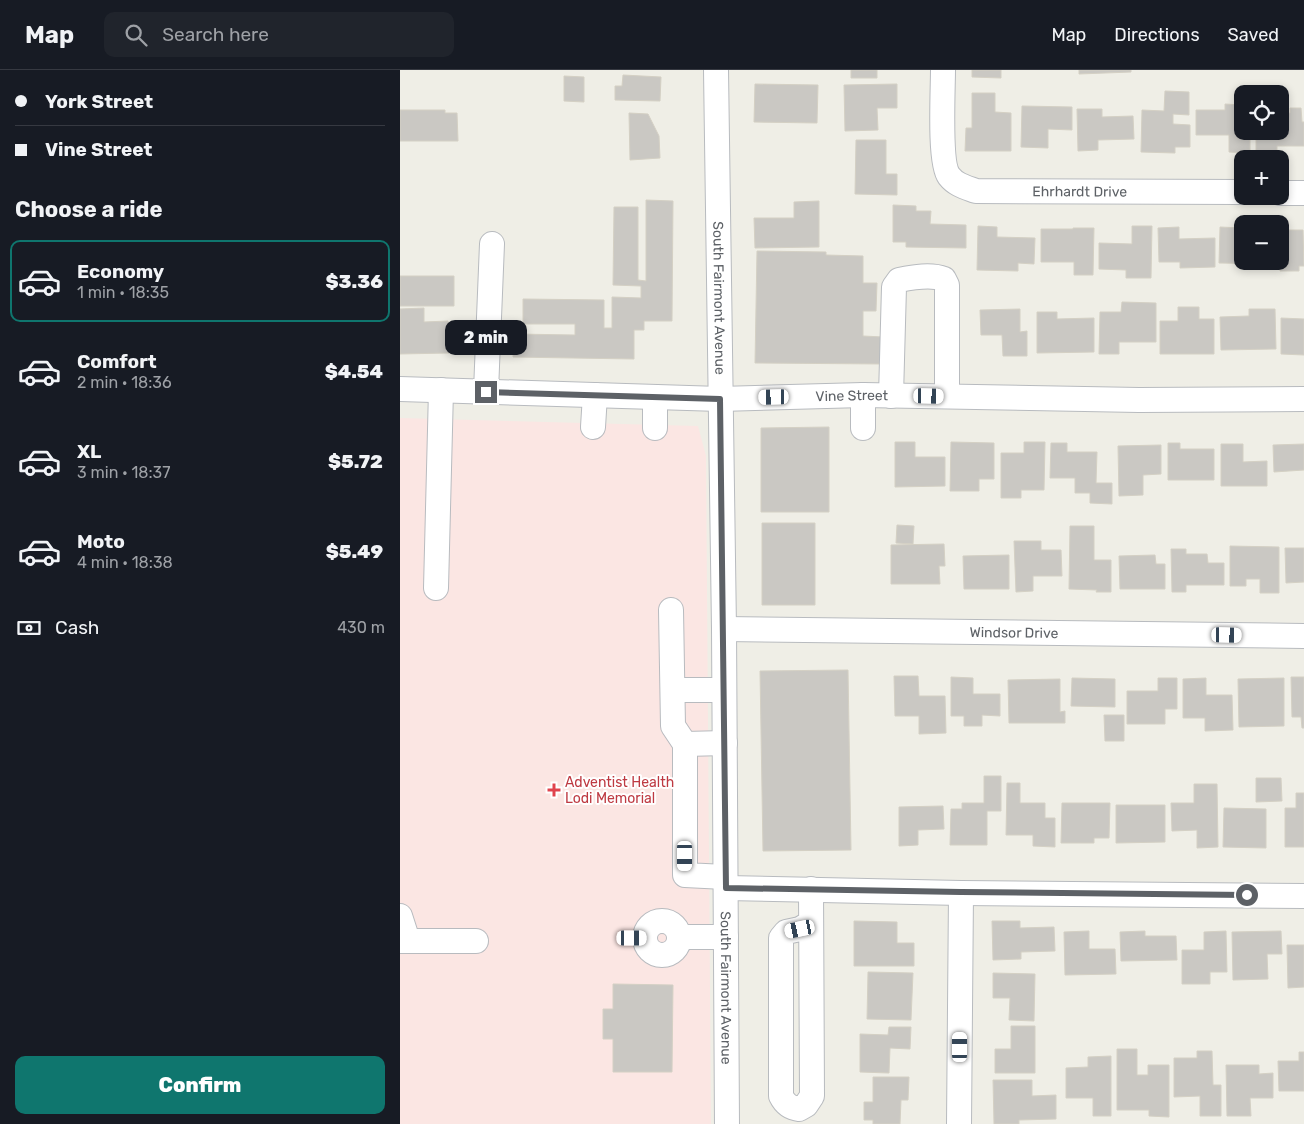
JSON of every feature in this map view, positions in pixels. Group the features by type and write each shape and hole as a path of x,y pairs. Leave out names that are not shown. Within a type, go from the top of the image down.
{"street":[{"name":"South Fairmont Avenue","path":"716,70 724,629 726,1124"},
{"name":"Ehrhardt Drive","path":"943,70 944,151 947,174 957,184 976,191 1234,192"},
{"path":"1289,193 1304,193"},
{"path":"486,392 492,244"},
{"path":"891,396 894,287 899,280 916,277 939,277 944,279 947,285 948,396"},
{"name":"Vine Street","path":"400,389 720,399 863,395 1139,400 1304,399"},
{"path":"436,588 440,390"},
{"path":"593,427 595,395"},
{"path":"863,395 863,428"},
{"path":"654,397 654,428"},
{"path":"671,610 673,726 685,744 685,875 726,883 810,889 1304,896"},
{"name":"Windsor Drive","path":"724,629 1304,636"},
{"path":"673,690 724,690"},
{"path":"685,744 725,743"},
{"path":"810,889 812,1096 799,1109 791,1108 784,1102 782,1096 781,938 786,932 800,929 810,923"},
{"path":"959,1124 961,892"},
{"path":"400,916 404,941 476,941"},
{"path":"639,938 650,950 663,955 675,950 679,938 726,937"}],"shaded area":[{"name":"Adventist Health Lodi Memorial","path":"400,418 698,426 706,456 711,1124 400,1124"}],"building":[{"path":"851,70 877,70 877,78 851,78"},
{"path":"972,70 1001,70 1001,78 972,77"},
{"path":"1079,70 1131,70 1131,72 1079,74"},
{"path":"623,75 661,77 660,101 615,100 615,86 622,86"},
{"path":"564,76 584,77 584,102 564,101"},
{"path":"755,84 818,85 817,123 754,122"},
{"path":"897,84 897,108 877,108 878,130 845,131 844,85"},
{"path":"1165,91 1189,92 1189,115 1173,114 1173,124 1190,125 1190,147 1175,147 1175,153 1141,152 1142,110 1164,111"},
{"path":"972,93 995,93 995,112 1011,113 1011,151 965,151 966,128 972,128"},
{"path":"1225,104 1234,105 1234,140 1250,140 1250,150 1234,150 1234,152 1229,152 1229,135 1196,135 1196,110 1225,110"},
{"path":"1022,106 1072,107 1072,130 1048,129 1048,148 1021,147"},
{"path":"1290,108 1301,108 1302,122 1304,122 1304,146 1277,146 1277,150 1256,150 1256,140 1289,140"},
{"path":"1077,109 1102,109 1102,117 1133,116 1134,139 1098,140 1098,150 1078,151"},
{"path":"400,110 445,110 445,113 457,113 458,141 400,141"},
{"path":"629,113 648,114 659,136 660,158 630,160"},
{"path":"856,140 886,140 886,174 897,174 897,195 855,194"},
{"path":"646,200 673,201 672,321 644,321 644,330 634,330 634,359 513,357 514,334 575,335 575,324 523,324 523,299 604,300 604,328 612,328 612,297 641,298 641,286 613,285 614,207 638,207 638,280 646,281"},
{"path":"819,201 819,247 755,248 754,218 794,218 794,202"},
{"path":"893,205 916,206 916,211 931,211 930,224 966,225 966,248 906,247 906,242 893,242"},
{"path":"978,226 997,227 997,237 1035,238 1034,264 1018,263 1018,271 977,270"},
{"path":"1132,226 1152,226 1151,278 1126,278 1126,270 1099,269 1099,243 1132,244"},
{"path":"1179,227 1179,239 1215,238 1215,267 1180,268 1180,262 1159,262 1158,228"},
{"path":"1220,227 1234,228 1234,263 1219,263"},
{"path":"1094,228 1093,275 1074,275 1074,262 1041,262 1041,229"},
{"path":"1289,230 1303,230 1304,266 1299,266 1299,271 1280,271 1289,270"},
{"path":"757,251 826,252 826,255 863,256 863,283 877,283 876,311 863,311 863,336 883,337 883,364 755,363"},
{"path":"400,276 454,276 454,306 400,306"},
{"path":"1122,302 1156,303 1156,342 1119,342 1119,354 1099,354 1100,312 1121,312"},
{"path":"1178,307 1199,307 1199,319 1214,319 1214,354 1160,354 1160,321 1178,321"},
{"path":"424,308 424,322 448,321 449,353 400,354 400,309"},
{"path":"1020,309 1020,332 1027,331 1027,356 1003,356 1002,335 981,335 980,310"},
{"path":"1249,309 1275,309 1276,349 1221,350 1220,317 1249,316"},
{"path":"1037,312 1057,312 1057,319 1094,318 1094,352 1037,353"},
{"path":"1281,318 1304,319 1304,355 1281,354"},
{"path":"829,427 829,512 761,512 761,428"},
{"path":"895,442 915,442 915,457 945,457 945,486 895,487"},
{"path":"951,442 994,443 994,479 979,479 979,491 950,491"},
{"path":"1024,442 1045,442 1044,490 1021,490 1021,498 1001,498 1001,453 1024,453"},
{"path":"1051,443 1067,443 1067,452 1097,452 1096,483 1112,483 1112,504 1090,503 1090,493 1075,493 1075,478 1050,478"},
{"path":"1168,443 1180,443 1180,449 1214,449 1214,480 1168,480"},
{"path":"1221,444 1243,444 1243,462 1267,461 1267,486 1221,486"},
{"path":"1304,444 1304,470 1274,472 1273,445"},
{"path":"1161,445 1161,474 1143,475 1143,495 1119,496 1118,446"},
{"path":"762,523 815,523 815,605 762,605"},
{"path":"897,525 914,526 913,544 896,543"},
{"path":"1070,526 1094,526 1094,560 1111,560 1111,592 1069,589"},
{"path":"1014,541 1041,541 1041,550 1061,550 1062,576 1033,576 1033,591 1016,592"},
{"path":"944,544 945,566 939,566 940,584 891,584 891,545"},
{"path":"1230,546 1279,547 1279,593 1260,593 1260,579 1246,579 1246,586 1230,586"},
{"path":"1285,548 1304,548 1304,582 1286,583"},
{"path":"1171,549 1186,549 1186,554 1207,554 1208,563 1224,563 1224,585 1186,585 1186,592 1172,592"},
{"path":"1009,555 1009,589 964,589 963,556"},
{"path":"1155,555 1156,564 1165,564 1165,589 1120,589 1119,556"},
{"path":"848,670 851,850 763,851 760,671"},
{"path":"894,676 918,676 919,696 945,696 946,733 919,734 919,716 895,716"},
{"path":"951,677 973,678 973,694 1000,694 1000,716 982,715 982,726 964,726 964,716 951,716"},
{"path":"1291,677 1304,677 1304,728 1302,728 1301,717 1292,717"},
{"path":"1072,678 1115,679 1115,707 1071,706"},
{"path":"1158,678 1177,678 1177,709 1165,709 1165,724 1127,724 1127,691 1158,691"},
{"path":"1206,678 1206,695 1232,695 1233,730 1205,731 1205,718 1183,718 1183,679"},
{"path":"1284,678 1284,726 1239,727 1238,679"},
{"path":"1060,679 1060,712 1065,711 1065,723 1009,723 1008,680"},
{"path":"1104,715 1124,715 1124,741 1105,741"},
{"path":"984,776 1001,776 1001,811 987,811 987,845 950,845 951,809 962,809 962,803 984,803"},
{"path":"1256,778 1281,778 1282,801 1256,802"},
{"path":"1007,783 1020,783 1020,803 1045,803 1045,818 1055,818 1055,847 1033,846 1033,835 1006,835"},
{"path":"1194,784 1217,784 1218,847 1197,848 1197,830 1172,831 1171,803 1194,803"},
{"path":"1296,793 1304,793 1304,847 1285,847 1285,808 1296,808"},
{"path":"1062,803 1110,803 1109,838 1094,838 1094,843 1061,843"},
{"path":"1116,805 1165,805 1165,842 1116,843"},
{"path":"943,806 944,829 918,830 918,845 899,846 899,807"},
{"path":"1224,808 1266,809 1266,848 1223,847"},
{"path":"854,921 897,922 897,943 914,943 914,966 854,966"},
{"path":"992,921 1020,921 1020,928 1054,927 1055,951 1021,952 1021,959 993,960"},
{"path":"1089,931 1089,949 1115,949 1116,974 1065,975 1064,932"},
{"path":"1145,931 1145,936 1176,936 1177,960 1121,961 1120,932"},
{"path":"1226,931 1227,972 1210,972 1210,984 1182,984 1182,950 1204,950 1204,932"},
{"path":"1281,931 1282,954 1267,954 1268,979 1233,980 1232,932"},
{"path":"1287,945 1304,945 1304,987 1288,988"},
{"path":"868,972 913,973 911,1020 867,1019"},
{"path":"993,973 1035,974 1034,1021 1009,1020 1010,998 993,998"},
{"path":"613,984 673,985 672,1072 613,1072 613,1039 603,1039 603,1009 613,1009"},
{"path":"1011,1026 1035,1026 1035,1073 995,1073 995,1049 1011,1049"},
{"path":"889,1027 911,1027 910,1049 890,1048 889,1073 860,1072 860,1034 888,1035"},
{"path":"1117,1049 1137,1049 1137,1075 1148,1075 1148,1065 1169,1065 1169,1117 1149,1116 1149,1110 1117,1110"},
{"path":"1197,1051 1212,1051 1213,1085 1221,1085 1221,1116 1200,1116 1200,1096 1174,1097 1174,1058 1197,1058"},
{"path":"1299,1052 1304,1052 1304,1091 1279,1091 1278,1061 1299,1061"},
{"path":"1111,1056 1111,1116 1093,1116 1093,1098 1066,1098 1066,1068 1088,1067 1088,1057"},
{"path":"1226,1065 1259,1065 1259,1074 1273,1073 1273,1098 1250,1098 1251,1116 1227,1116"},
{"path":"873,1077 909,1077 908,1100 901,1100 900,1124 873,1124 873,1120 864,1120 864,1102 873,1102"},
{"path":"993,1080 1032,1080 1032,1096 1056,1095 1056,1119 1019,1120 1019,1124 994,1124"}],"place":[{"name":"Adventist Health Lodi Memorial","path":"554,790"}],"route":[{"path":"486,392 720,399 726,888 1247,895"}]}
